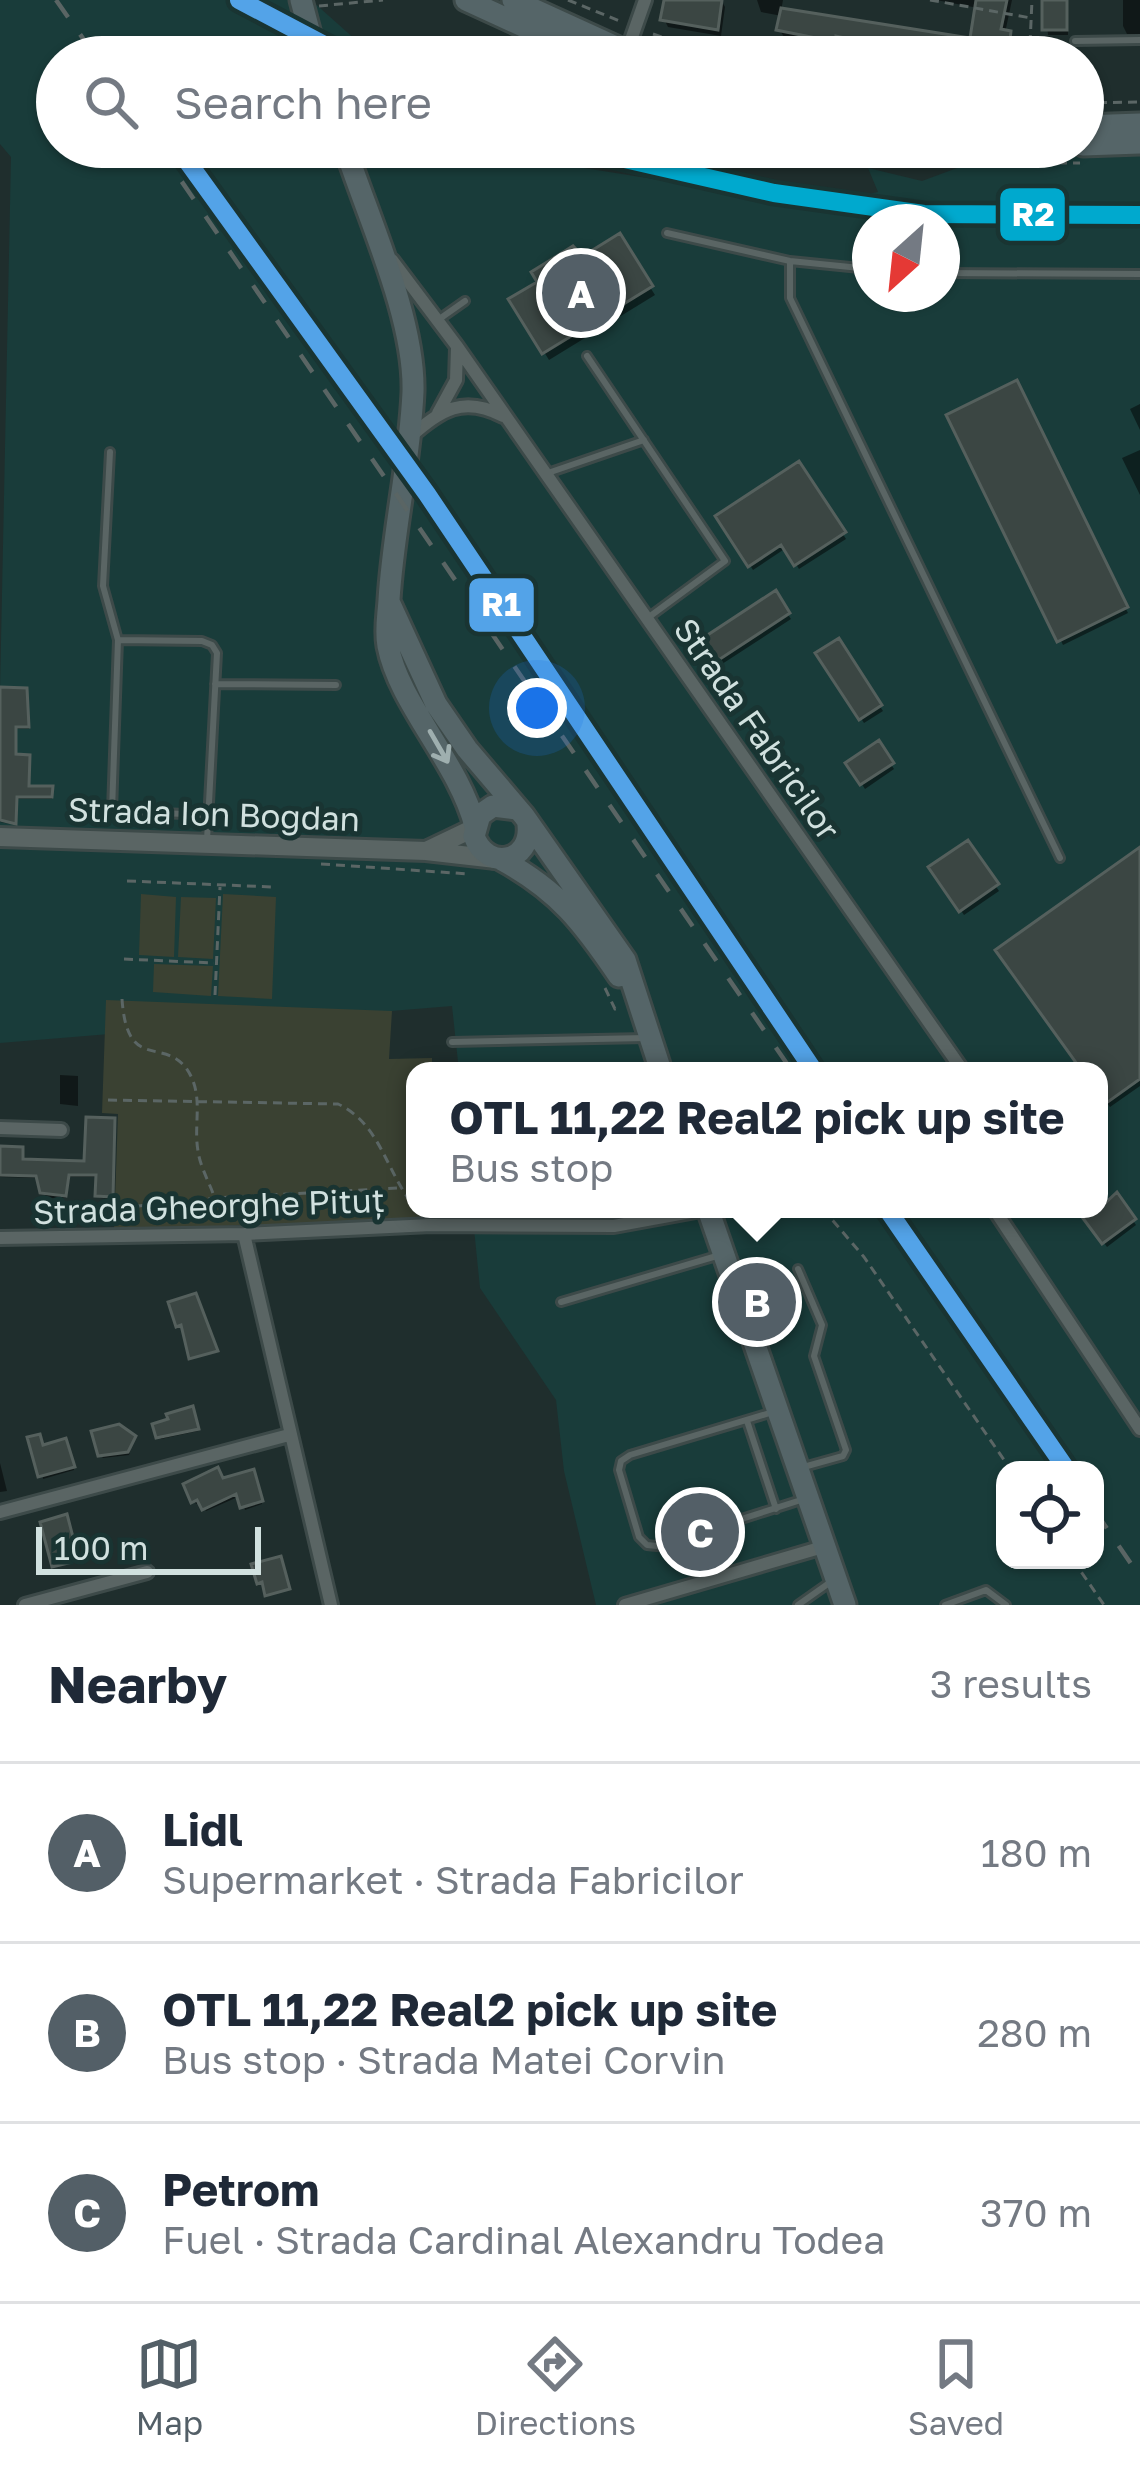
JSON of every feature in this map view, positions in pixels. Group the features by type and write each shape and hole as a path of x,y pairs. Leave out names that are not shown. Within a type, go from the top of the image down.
{"main road":[{"path":"466,0 544,36"},
{"path":"513,0 591,36"},
{"path":"300,3 310,36"},
{"path":"1104,125 1140,124"},
{"path":"1104,150 1140,143"},
{"path":"352,168 410,348 410,438 389,569 386,628 391,656 461,788 482,851 537,879 566,903 637,1001"},
{"path":"389,601 436,704 615,943 629,969 658,1062"},
{"path":"475,827 480,815 493,806 523,817"},
{"path":"499,860 522,851 527,843 523,817"},
{"name":"Strada Ion Bogdan","path":"426,851 475,827"},
{"name":"Strada Ion Bogdan","path":"0,837 426,851 499,860"},
{"path":"710,1218 845,1605"}],"street":[{"path":"636,36 644,0"},
{"name":"Strada Fabricilor","path":"377,239 957,1062"},
{"path":"438,414 457,380 456,345"},
{"path":"410,438 438,414 464,404 506,418"},
{"path":"0,1128 62,1130"},
{"name":"Strada Gheorghe Pituț","path":"0,1238 614,1226 639,1218"},
{"path":"1000,1218 1140,1430"},
{"path":"244,1234 331,1605"},
{"path":"1,1512 289,1435"},
{"path":"625,1605 823,1547"},
{"path":"25,1605 147,1573"}],"lane":[{"path":"1104,41 1140,40"},
{"path":"667,233 790,261 852,267"},
{"path":"790,261 790,298 1060,857"},
{"path":"960,273 1140,274"},
{"path":"438,320 465,302"},
{"path":"587,356 724,561 646,619"},
{"path":"545,474 644,440"},
{"path":"110,452 104,586 118,640 112,811"},
{"path":"118,640 202,641 217,653 206,844"},
{"path":"215,684 336,685"},
{"path":"93,810 207,815"},
{"path":"452,1042 650,1038"},
{"path":"614,1218 614,1226"},
{"path":"562,1302 723,1254"},
{"path":"796,1469 843,1456 846,1450 814,1357 822,1325 798,1269"},
{"path":"777,1411 621,1461 619,1470 639,1538 657,1546 806,1498"},
{"path":"746,1421 776,1509"},
{"path":"798,1605 836,1579"},
{"path":"945,1605 986,1590 1006,1605"}],"path":[{"path":"300,3 383,0"},
{"path":"568,0 626,24"},
{"path":"930,0 1031,18"},
{"path":"1030,36 1032,0"},
{"path":"653,34 659,36"},
{"path":"1104,103 1140,102"},
{"path":"321,848 321,866 476,874"},
{"path":"127,881 273,887"},
{"path":"215,995 220,885"},
{"path":"124,959 216,963"},
{"path":"605,987 615,1009 637,1001"},
{"path":"122,999 128,1032 151,1053 181,1062 195,1085 198,1152 215,1198"},
{"path":"108,1100 338,1104 363,1120 375,1136 406,1196"},
{"path":"119,1208 399,1188"},
{"path":"831,1218 865,1257 1005,1461"},
{"path":"1079,1569 1104,1605"}],"shaded area":[{"path":"0,0 311,0 351,36 36,36 36,168 583,168 818,205 878,192 868,168 922,181 957,168 1104,168 1104,121 1140,112 1140,1605 596,1605 564,1471 556,1400 480,1288 473,1218 1108,1218 1108,1062 458,1062 452,1006 0,1043 0,691 11,157 0,144"}],"green space":[{"path":"141,894 176,897 174,957 139,955"},
{"path":"223,894 276,897 272,999 218,996"},
{"path":"181,897 216,898 213,959 178,957"},
{"path":"154,964 213,966 211,996 153,992"},
{"path":"106,1000 392,1011 389,1059 432,1058 432,1062 406,1062 406,1218 429,1220 114,1229 118,1114 102,1113"}],"building":[{"path":"664,0 722,0 718,30 660,20"},
{"path":"976,0 1007,0 1001,29 1011,31 1010,36 970,36"},
{"path":"1042,0 1067,0 1067,30 1042,30"},
{"path":"781,8 957,36 806,36 776,30"},
{"path":"620,233 653,286 542,354 508,299 537,282 531,272 573,246 583,256"},
{"path":"1017,380 1128,607 1057,642 946,415"},
{"path":"799,461 846,532 794,566 781,545 748,567 715,516"},
{"path":"776,590 790,613 714,663 700,640"},
{"path":"839,638 882,705 859,720 815,653"},
{"path":"0,687 27,688 29,727 16,727 16,754 30,755 29,786 53,786 52,797 17,797 16,824 0,820"},
{"path":"879,740 894,763 860,785 845,763"},
{"path":"968,840 999,884 959,912 928,867"},
{"path":"1140,847 1140,1079 1108,1102 1108,1062 1076,1062 995,950"},
{"path":"86,1117 115,1118 113,1197 95,1196 96,1175 69,1175 66,1196 40,1193 36,1176 0,1175 0,1146 23,1147 23,1159 84,1161"},
{"path":"1117,1192 1136,1219 1102,1244 1083,1218 1108,1218 1108,1200"},
{"path":"196,1293 218,1351 189,1359 181,1325 176,1327 168,1302"},
{"path":"193,1406 199,1429 156,1438 152,1424"},
{"path":"119,1424 136,1436 128,1452 98,1456 91,1431"},
{"path":"40,1434 43,1445 66,1438 75,1467 38,1477 27,1437"},
{"path":"218,1467 223,1478 254,1469 263,1501 240,1508 236,1494 202,1510 197,1500 191,1503 183,1484"},
{"path":"67,1514 74,1541 64,1543 69,1563 52,1567 40,1522"},
{"path":"281,1556 290,1589 265,1596 251,1564"}],"railway":[{"path":"56,0 81,36"},
{"path":"172,168 786,1062"},
{"path":"893,1218 1061,1461"},
{"path":"1104,1524 1140,1577"}],"transit line":[{"name":"R1","path":"239,0 307,36"},
{"name":"R1","path":"192,168 427,494 808,1062"},
{"name":"R2","path":"664,168 774,193 924,214 1140,215"},
{"name":"R1","path":"893,1218 1061,1461"}],"place":[{"name":"Lidl","path":"581,293"},
{"name":"OTL 11,22 Real2 pick up site","path":"757,1302"},
{"name":"Petrom","path":"700,1532"}]}
